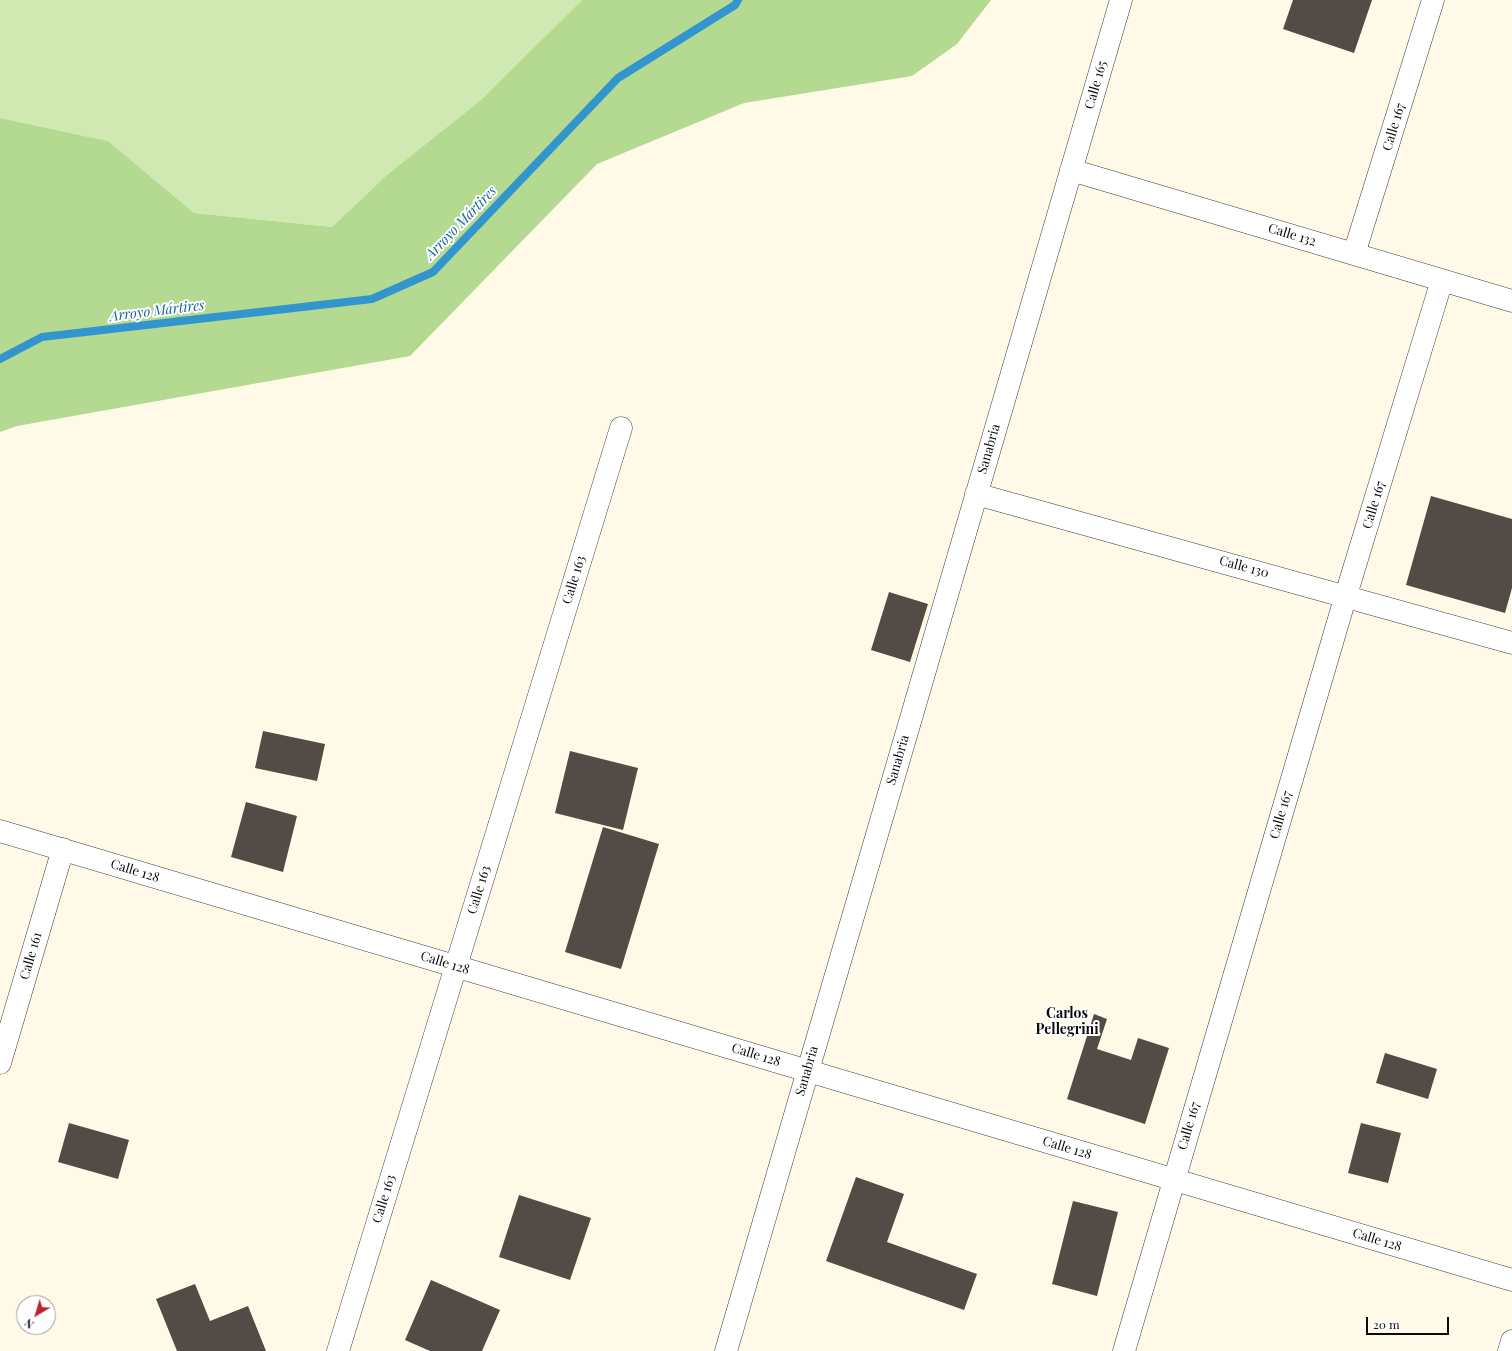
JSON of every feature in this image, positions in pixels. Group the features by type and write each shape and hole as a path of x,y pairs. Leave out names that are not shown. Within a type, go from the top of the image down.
{"street":[{"name":"Calle 165","path":"1071,170 1121,0"},
{"name":"Calle 167","path":"1354,254 1433,0"},
{"name":"Calle 132","path":"1071,170 1512,301"},
{"name":"Sanabria","path":"726,1351 1071,170"},
{"name":"Calle 167","path":"1124,1351 1173,1179 1346,595 1442,280"},
{"name":"Calle 163","path":"338,1351 620,428"},
{"name":"Calle 130","path":"976,494 1346,595 1512,643"},
{"name":"Calle 128","path":"0,831 1512,1280"},
{"name":"Calle 161","path":"0,1063 63,849"},
{"path":"1509,1351 1512,1341"}],"green space":[{"path":"0,0 582,0 481,100 388,174 332,227 194,213 108,141 0,118"},
{"path":"582,0 991,0 957,44 912,76 744,103 597,164 410,356 17,426 0,432 0,118 108,141 194,213 332,227 388,174 481,100"}],"building":[{"path":"1293,0 1372,0 1354,53 1283,29"},
{"path":"1431,496 1512,519 1512,588 1505,613 1406,585"},
{"path":"889,592 928,604 910,662 871,650"},
{"path":"263,731 325,744 317,781 255,768"},
{"path":"570,751 638,768 623,830 555,813"},
{"path":"246,802 297,816 283,872 231,857"},
{"path":"603,827 659,844 621,969 565,952"},
{"path":"1094,1014 1107,1019 1097,1049 1131,1060 1138,1038 1169,1048 1145,1124 1067,1099"},
{"path":"1385,1053 1437,1069 1428,1099 1376,1083"},
{"path":"69,1123 129,1140 118,1179 58,1162"},
{"path":"1361,1123 1401,1133 1388,1183 1348,1173"},
{"path":"856,1177 904,1194 887,1242 977,1274 964,1310 826,1261"},
{"path":"519,1195 591,1218 570,1280 499,1257"},
{"path":"1073,1201 1118,1212 1097,1296 1052,1284"},
{"path":"431,1280 500,1310 482,1351 430,1351 405,1340"},
{"path":"195,1284 210,1321 248,1306 266,1351 177,1351 156,1299"}],"waterway":[{"name":"Arroyo Mártires","path":"0,359 42,337 372,299 433,272 618,78 735,5 738,0"}],"district":[{"name":"Carlos Pellegrini","path":"1067,1022"}]}
